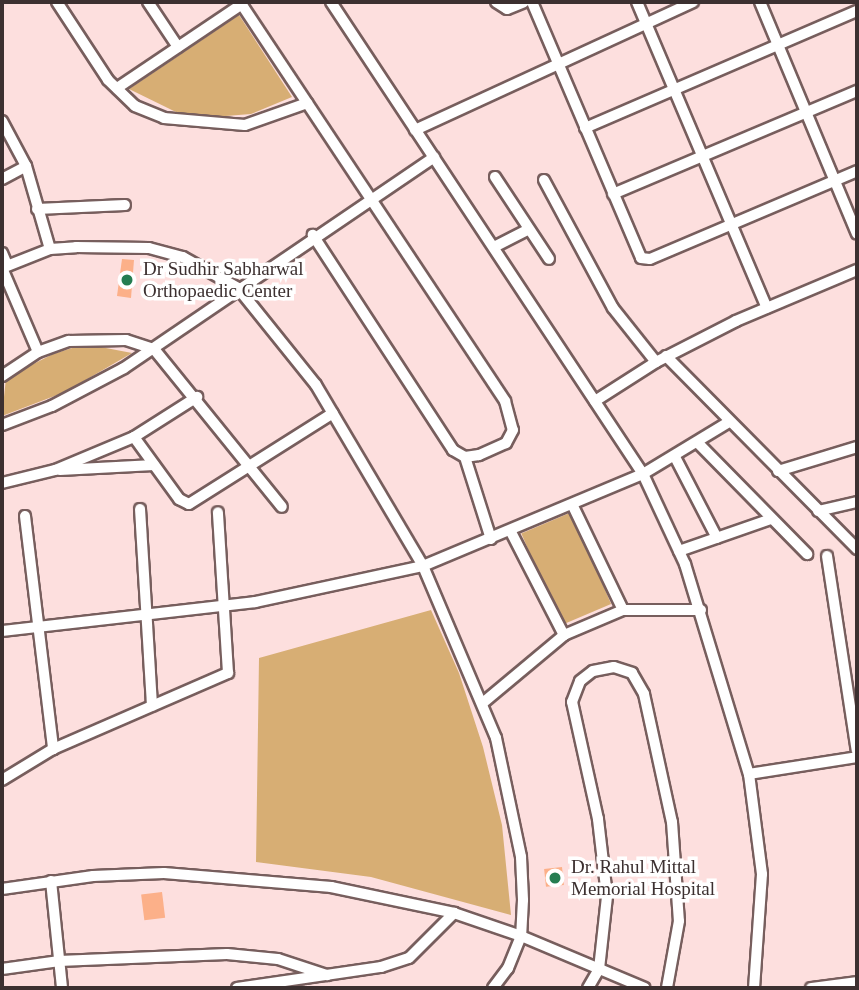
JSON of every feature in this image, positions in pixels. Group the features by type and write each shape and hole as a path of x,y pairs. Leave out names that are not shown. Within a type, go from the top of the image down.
{"street":[{"path":"57,2 117,88 135,106 164,118 207,125 245,125 307,103"},
{"path":"148,2 178,47"},
{"path":"331,2 643,474 679,551 701,610 749,774 762,874 754,988"},
{"path":"496,2 506,9 524,2"},
{"path":"532,2 637,254 646,260 857,171"},
{"path":"637,2 766,309"},
{"path":"415,130 558,60 692,2"},
{"path":"760,2 810,115 857,234"},
{"path":"117,88 241,3 372,198 512,416 513,430 506,443 494,451 465,457"},
{"path":"585,128 780,47 857,11"},
{"path":"613,194 810,115 857,91"},
{"path":"2,121 26,166 50,249"},
{"path":"2,425 101,382 154,349 313,235 434,157"},
{"path":"2,179 26,166"},
{"path":"495,177 549,259"},
{"path":"544,180 620,319 656,362"},
{"path":"37,209 125,205"},
{"path":"494,247 529,229"},
{"path":"313,235 443,439 465,457 491,539"},
{"path":"4,267 50,249 149,248 183,257 219,273 260,309 333,413 423,566 484,702 511,799 521,857 521,936 508,968 493,988"},
{"path":"2,253 4,267 38,352"},
{"path":"594,401 666,356 857,270"},
{"path":"2,376 38,352 69,341 126,340 154,349 197,397 282,507"},
{"path":"666,356 857,549"},
{"path":"2,483 55,470 134,437 197,397"},
{"path":"134,437 179,499 189,504 248,464 333,413"},
{"path":"2,631 225,606 321,591 423,566 511,532 643,474 729,422"},
{"path":"698,443 807,554"},
{"path":"778,471 857,447"},
{"path":"675,457 716,538"},
{"path":"55,470 154,465"},
{"path":"818,510 857,502"},
{"path":"573,506 622,611"},
{"path":"140,509 152,706"},
{"path":"2,780 53,749 228,673 218,512"},
{"path":"25,516 53,749"},
{"path":"679,551 771,519"},
{"path":"511,532 564,635"},
{"path":"827,556 857,751"},
{"path":"484,702 564,635 622,611 701,610"},
{"path":"587,988 599,969 608,915 605,873 572,702 580,681 593,671 623,667 639,680 644,694 676,847 679,921 667,988"},
{"path":"749,774 857,757"},
{"path":"2,889 51,881 131,874 237,876 402,899 521,936 645,988"},
{"path":"51,881 62,988"},
{"path":"237,988 327,975 409,958 454,914"},
{"path":"2,969 59,961 227,954 289,961 327,975"},
{"path":"811,988 857,982"}],"shaded area":[{"path":"239,15 292,97 251,114 213,117 180,114 129,89"},
{"path":"85,344 132,353 65,392 2,416 6,378 53,354"},
{"path":"572,512 611,604 560,626 521,533"},
{"path":"431,610 459,673 483,747 502,825 511,915 371,877 256,862 259,658"}],"building":[{"path":"122,259 134,260 131,298 117,296"},
{"path":"562,867 564,885 546,887 544,869"},
{"path":"162,892 165,918 144,920 141,895"}],"place":[{"name":"Dr Sudhir Sabharwal Orthopaedic Center","path":"127,280"},
{"name":"Dr. Rahul Mittal Memorial Hospital","path":"555,878"}]}
